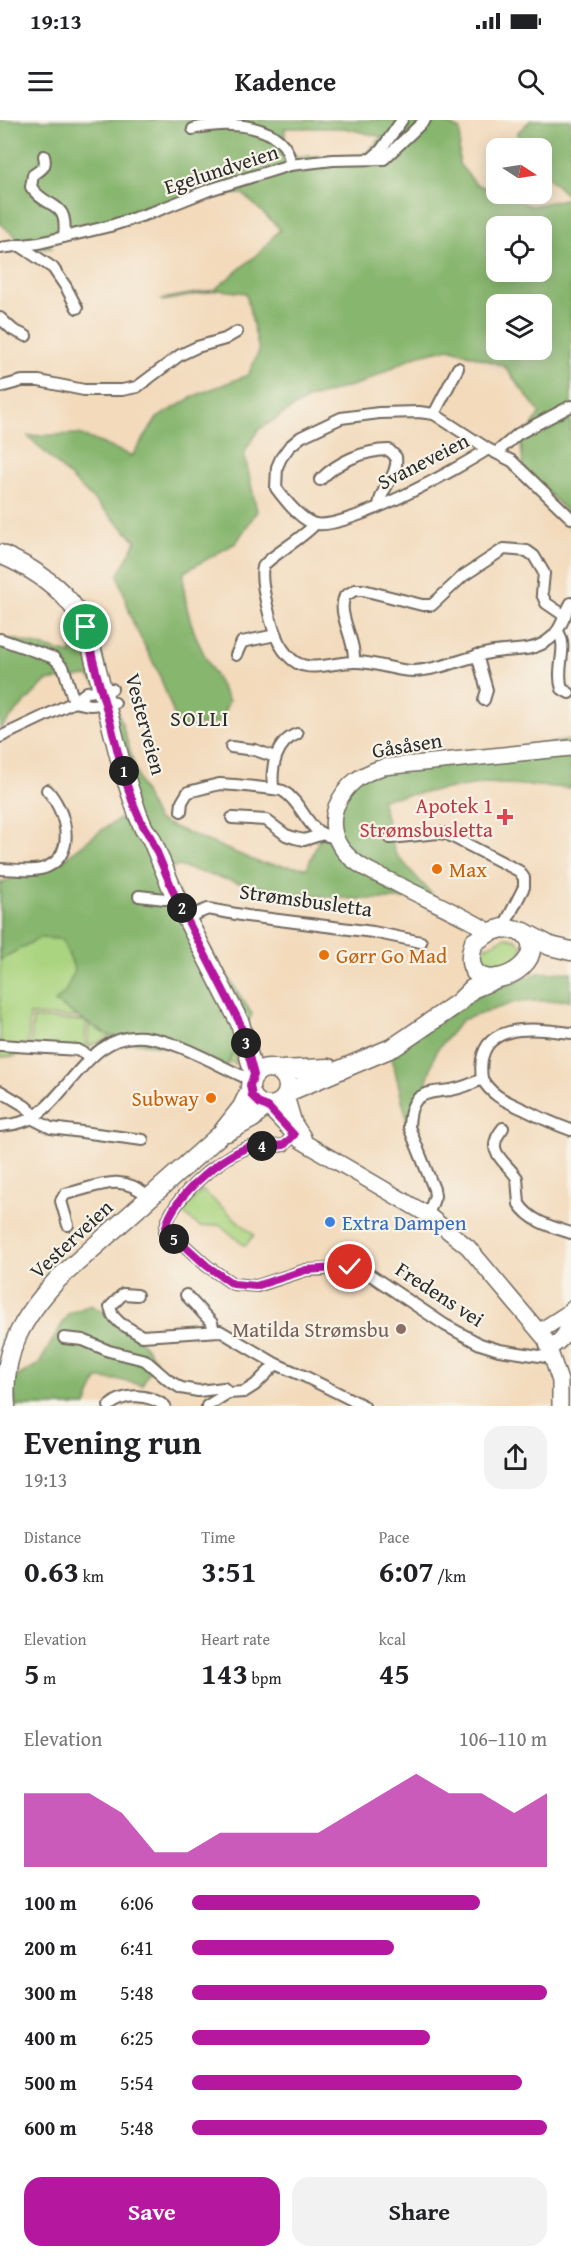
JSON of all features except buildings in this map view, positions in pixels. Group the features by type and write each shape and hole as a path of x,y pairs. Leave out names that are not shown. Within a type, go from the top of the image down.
{"main road":[{"name":"Vesterveien","path":"0,554 44,578 66,599 86,627 108,696 138,814 144,829 151,838 176,898 240,1023 276,1069"},
{"path":"509,931 531,943 530,955 523,967"},
{"path":"431,1022 453,997 462,982 471,950 509,931 571,951"},
{"path":"471,950 472,971 480,977 498,978"},
{"path":"366,1060 319,1070 263,1069 252,1082 255,1101 266,1106 279,1104 287,1094 366,1060 394,1047 458,1003 472,990 549,957 571,957"},
{"name":"Vesterveien","path":"6,1406 8,1362 21,1326 35,1304 58,1279 220,1135 242,1107 252,1082 240,1023"},
{"path":"276,1069 287,1080 287,1094"},
{"name":"Vesterveien","path":"220,1135 253,1118 266,1106"}],"street":[{"path":"247,120 261,129"},
{"path":"371,159 381,150 402,120"},
{"name":"Egelundveien","path":"0,248 39,243 110,226 209,190 290,165 384,159 425,120"},
{"path":"193,129 213,122 226,122 261,129 276,138 286,151 290,165"},
{"path":"44,156 46,162 44,168 33,175 31,187 36,194 64,215 67,224 64,236"},
{"path":"19,245 53,267 76,308"},
{"path":"0,318 4,324 26,336"},
{"path":"0,387 22,381 39,381 74,389 140,386 180,355 197,347 225,339 237,332"},
{"path":"434,414 458,368"},
{"path":"492,451 518,434 571,406"},
{"name":"Svaneveien","path":"395,412 434,414 492,451 398,500 336,523 315,524 297,512 276,488 277,467 289,447 301,436 341,418 395,412"},
{"path":"320,480 328,472 345,462 372,452 389,450 396,457 397,464 380,498 379,506"},
{"path":"492,451 512,461 571,518"},
{"path":"315,524 263,568 266,596 279,644 289,657 300,664 313,666 354,662 412,671 477,655 528,649 547,642 558,632 571,603"},
{"path":"354,662 353,641 342,607 345,596 355,590 363,590 422,605 432,605 463,576 504,549 527,551 534,556 544,573 542,594 546,603 565,616"},
{"path":"558,632 563,639 559,670 560,682 562,689 569,693"},
{"path":"236,655 242,642 276,634"},
{"path":"0,639 54,658 64,669 74,702"},
{"path":"477,655 488,690 484,700"},
{"path":"0,737 74,702 87,692 108,696"},
{"path":"273,787 272,771 275,757 288,740 297,734"},
{"path":"231,747 255,750 275,757"},
{"name":"Gåsåsen","path":"328,836 336,807 348,787 364,773 402,764 571,748"},
{"path":"181,812 182,802 188,792 221,784 250,788 273,787 285,791 293,798 310,824 328,836 364,867 457,916 509,931"},
{"path":"0,869 45,868 60,856 67,835 52,796 47,790"},
{"path":"232,818 266,820 286,835 304,840 328,836"},
{"path":"390,838 438,833 453,836 519,871 524,882 509,931"},
{"path":"139,896 176,898"},
{"path":"509,931 516,905"},
{"name":"Strømsbusletta","path":"186,918 207,909 373,932 421,942"},
{"path":"457,916 468,926 471,950"},
{"path":"571,1033 526,1028 501,1034 487,1047 482,1061 482,1079 499,1099 551,1124 571,1130"},
{"path":"0,1126 34,1117 55,1099 90,1057 115,1041 141,1037 172,1045 252,1082"},
{"path":"0,1045 78,1050 90,1057"},
{"path":"428,1215 435,1196 410,1134 409,1117 417,1100 426,1092 452,1090 482,1079"},
{"path":"0,1090 51,1128 143,1140"},
{"path":"287,1094 296,1133"},
{"path":"266,1106 312,1149 428,1215 468,1247 540,1331 551,1353 560,1381 560,1406"},
{"path":"503,1128 497,1136 496,1150 501,1162 517,1179 519,1204 536,1220 571,1233"},
{"name":"Fredens vei","path":"296,1133 284,1145 243,1149 212,1170 177,1203 167,1221 165,1233 233,1284 256,1286 306,1270 360,1268 445,1325 480,1344 499,1350 551,1353"},
{"path":"68,1225 58,1197 65,1194 106,1182 134,1185 149,1197"},
{"path":"137,1295 123,1294 110,1307 113,1316 135,1333 148,1337 214,1330 232,1337 276,1365 364,1406"},
{"path":"186,1295 212,1323 214,1330"},
{"path":"540,1331 570,1311"},
{"path":"551,1353 570,1324 570,1311"},
{"path":"64,1338 83,1340 109,1351 145,1360 181,1388 198,1391 224,1388 228,1393"},
{"path":"207,1406 228,1393 244,1392 276,1365"},
{"path":"109,1406 124,1396 132,1396 149,1398 165,1406"}],"green space":[{"path":"0,120 440,120 460,130 459,164 476,184 486,188 486,204 531,206 552,204 552,202 570,198 552,181 552,138 519,138 517,133 531,120 571,120 571,531 564,509 523,466 521,443 540,413 504,366 449,348 413,357 364,382 307,399 258,430 244,453 257,511 236,543 184,572 184,589 191,623 204,655 229,701 219,723 179,728 159,674 133,623 118,575 136,541 28,436 79,434 132,456 157,418 194,396 248,375 259,351 246,293 220,290 163,301 161,299 214,290 260,252 280,229 243,194 210,194 148,218 89,224 48,243 52,248 28,248 0,223","holes":["285,128 344,128 382,137 363,156 305,156 300,158 285,149"]},
{"path":"73,609 90,617 140,784 157,820 260,863 307,868 330,813 358,773 571,740 571,788 486,783 381,799 395,853 436,899 354,899 298,894 239,883 178,866 165,870 220,965 252,1014 226,1067 194,1051 131,1042 105,1034 55,1002 65,992 75,970 62,939 39,938 0,960 0,885 12,878 56,865 103,829 131,812 111,699 88,676 46,681 0,729 0,638 13,639 71,654"},
{"path":"0,881 35,884 233,1039 236,1064 165,1036 145,1031 109,1037 88,1047 89,1018 30,1015 28,1044 16,1056 0,1057"},
{"path":"506,937 516,939 522,946 517,959 501,968 481,965 478,956 485,947"},
{"path":"571,972 571,1000 516,1002 462,1020 436,1051 419,1107 419,1153 408,1124 391,1054 483,992 538,973"},
{"path":"33,1018 86,1021 85,1048 31,1045"},
{"path":"202,1190 254,1235 245,1246 220,1225 200,1227 182,1212"},
{"path":"90,1305 127,1324 156,1360 142,1385 120,1380 97,1379 86,1406 16,1406 11,1380 39,1364 68,1314"}],"place":[{"name":"Apotek 1 Strømsbusletta","path":"505,817"},
{"name":"Max","path":"437,869"},
{"name":"Gørr Go Mad","path":"324,955"},
{"name":"Subway","path":"211,1098"},
{"name":"Extra Dampen","path":"330,1222"},
{"name":"Matilda Strømsbu","path":"401,1329"}],"district":[{"name":"SOLLI","path":"200,718"}],"route":[{"path":"86,627 122,767 138,814 186,918 240,1023 254,1075 250,1085 252,1096 255,1101 268,1107 294,1135 284,1145 249,1147 221,1162 177,1203 167,1221 165,1233 233,1284 250,1287 269,1284 306,1270 350,1267"}]}
